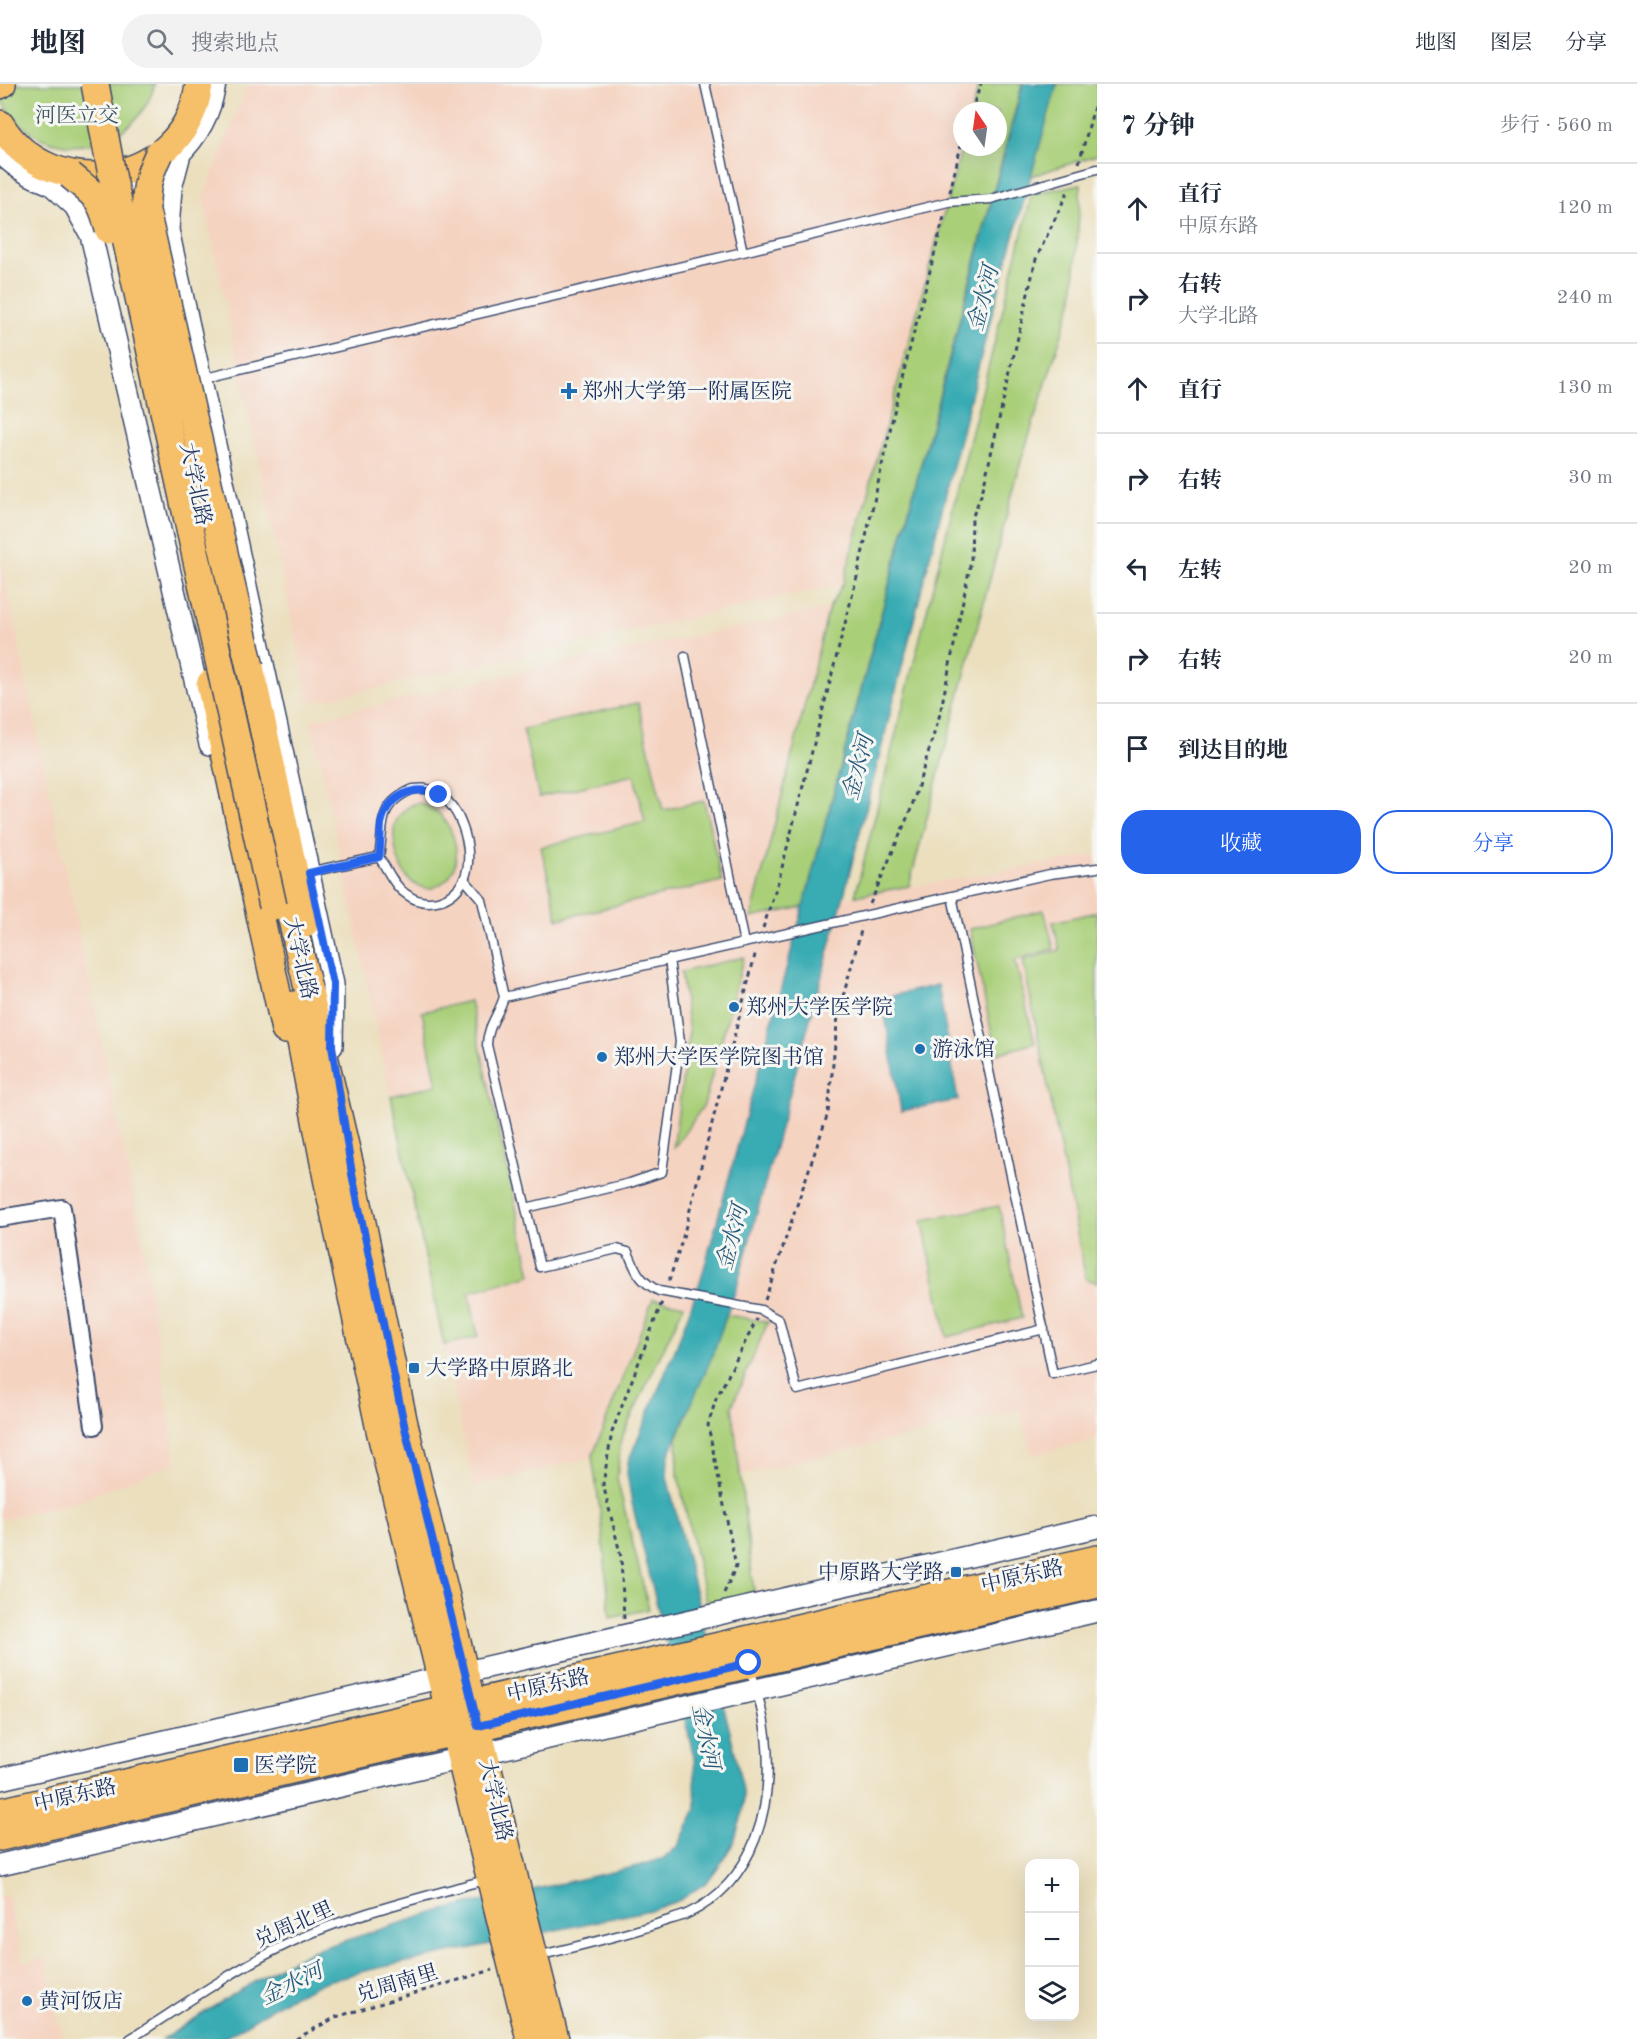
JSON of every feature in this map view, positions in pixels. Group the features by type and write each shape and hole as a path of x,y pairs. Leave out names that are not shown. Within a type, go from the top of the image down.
{"main road":[{"name":"大学北路","path":"95,84 112,175 281,904"},
{"name":"大学北路","path":"113,84 128,171 339,1176 404,1424 452,1675 498,1882 522,1960 555,2039"},
{"path":"199,84 195,103 170,154 151,170 145,192 146,211 250,667 332,1046 339,1176"},
{"path":"1,135 61,180 97,197 104,208 209,676 290,1053 339,1176"},
{"path":"61,180 112,175 170,154"},
{"name":"中原东路","path":"0,1837 650,1687 741,1657 1097,1559"},
{"name":"中原东路","path":"741,1657 1097,1584"},
{"name":"中原东路","path":"0,1812 466,1730"},
{"name":"大学北路","path":"522,1960 530,2039"}],"street":[{"path":"61,180 86,191 120,188 153,175 170,154 201,126 215,84"},
{"path":"170,154 171,188 168,230 333,984 332,1046"},
{"path":"61,180 91,235 266,987 290,1053"},
{"path":"0,1218 62,1208 94,1426"},
{"path":"0,1779 1097,1527"},
{"path":"650,1687 749,1691 1097,1611"},
{"path":"0,1865 466,1730"}],"lane":[{"path":"705,84 744,252"},
{"path":"201,379 948,202 992,199 1097,169"},
{"path":"685,656 744,943"},
{"path":"413,789 428,789 439,795 457,813 467,846 468,865 464,879 445,899 432,903 419,901 405,894 394,882 379,857 382,841 381,825 387,810 401,794 413,789"},
{"path":"309,873 379,857"},
{"path":"504,997 1050,874 1097,868"},
{"path":"464,879 482,900 504,997 487,1032 487,1045 540,1267 617,1249 628,1252 638,1275 646,1284 665,1293 762,1310 779,1320 797,1390 1044,1329"},
{"path":"952,896 1053,1374 1097,1364"},
{"path":"526,1208 630,1183 662,1172 680,1042 669,959"},
{"path":"522,1960 641,1929 687,1914 722,1892 736,1877 759,1831 768,1764 766,1735 749,1691 741,1657"},
{"name":"兑周北里","path":"130,2039 227,1977 279,1948 344,1921 498,1882"}],"path":[{"path":"974,102 981,84"},
{"path":"718,1614 736,1566 708,1425 716,1399 762,1310 828,1113 838,1015 865,915 911,809 940,714 971,561 972,518 982,493 1036,259 1076,174 1097,96"},
{"path":"625,1635 621,1557 603,1484 612,1432 665,1293 683,1237 759,939 779,879 857,577 899,390 959,156"},
{"name":"兑周南里","path":"296,2039 336,2017 522,1960"}],"shaded area":[{"name":"郑州大学第一附属医院","path":"248,84 978,84 973,102 953,102 953,156 959,156 843,584 309,703 203,198"},
{"path":"0,554 142,1236 176,1462 74,1503 0,1520"},
{"name":"郑州大学医学院","path":"829,608 751,918 855,896 1097,855 1097,1440 1032,1455 1020,1410 741,1475 729,1412 768,1322 654,1299 592,1457 474,1487 311,720 491,678"},
{"name":"黄河饭店","path":"8,1895 23,1962 46,1958 62,2039 0,2039 0,1897"}],"green space":[{"name":"河医立交","path":"0,84 155,84 146,105 132,122 115,135 96,143 75,146 54,143 34,134 16,120 4,104"},
{"path":"979,84 1022,84 1007,140 1007,102 974,102"},
{"path":"1057,84 1097,84 1097,155 1031,176"},
{"path":"960,156 1003,156 803,907 751,918 829,608 843,584"},
{"path":"1081,184 1073,299 1021,461 909,886 855,896 1032,194"},
{"path":"638,703 663,810 704,801 722,881 558,919 541,847 645,822 634,775 539,797 523,729"},
{"path":"416,803 426,805 444,819 450,828 456,851 455,862 448,878 430,889 413,883 408,878 399,862 394,842 395,825 398,818"},
{"path":"1044,910 1054,949 1015,960 1035,1043 996,1054 970,929"},
{"path":"1097,912 1097,1282 1086,1279 1023,960 1060,950 1053,922"},
{"path":"744,957 704,1105 673,1149 689,1032 681,972"},
{"path":"470,1001 531,1275 469,1292 478,1337 444,1345 391,1096 437,1085 422,1012"},
{"path":"999,1206 1022,1318 947,1337 922,1220"},
{"path":"653,1299 684,1305 621,1439 617,1479 649,1609 610,1618 601,1516 592,1457"},
{"path":"727,1315 768,1322 732,1406 755,1599 707,1607 678,1475 677,1439"}],"water":[{"name":"金水河","path":"1023,84 1057,84 991,317 844,895 737,1286 711,1359 668,1457 667,1477 744,1796 742,1815 734,1842 707,1882 680,1900 655,1909 360,1972 324,1982 283,2001 223,2039 163,2039 284,1964 312,1951 439,1911 664,1858 678,1846 696,1809 694,1757 632,1503 627,1473 628,1462 677,1345 702,1276 809,886 1004,156 1007,156 1007,144"},
{"name":"游泳馆","path":"938,985 958,1100 901,1111 882,998"}],"place":[{"name":"郑州大学第一附属医院","path":"569,391"},
{"name":"郑州大学医学院","path":"734,1007"},
{"name":"游泳馆","path":"920,1049"},
{"name":"郑州大学医学院图书馆","path":"602,1057"},
{"name":"大学路中原路北","path":"414,1368"},
{"name":"中原路大学路","path":"956,1572"},
{"name":"医学院","path":"241,1765"},
{"name":"黄河饭店","path":"27,2001"}],"route":[{"path":"439,795 428,789 413,789 401,794 393,802 381,825 382,841 379,857 309,873 333,984 332,1046 352,1174 404,1424 478,1726 749,1663"}]}
